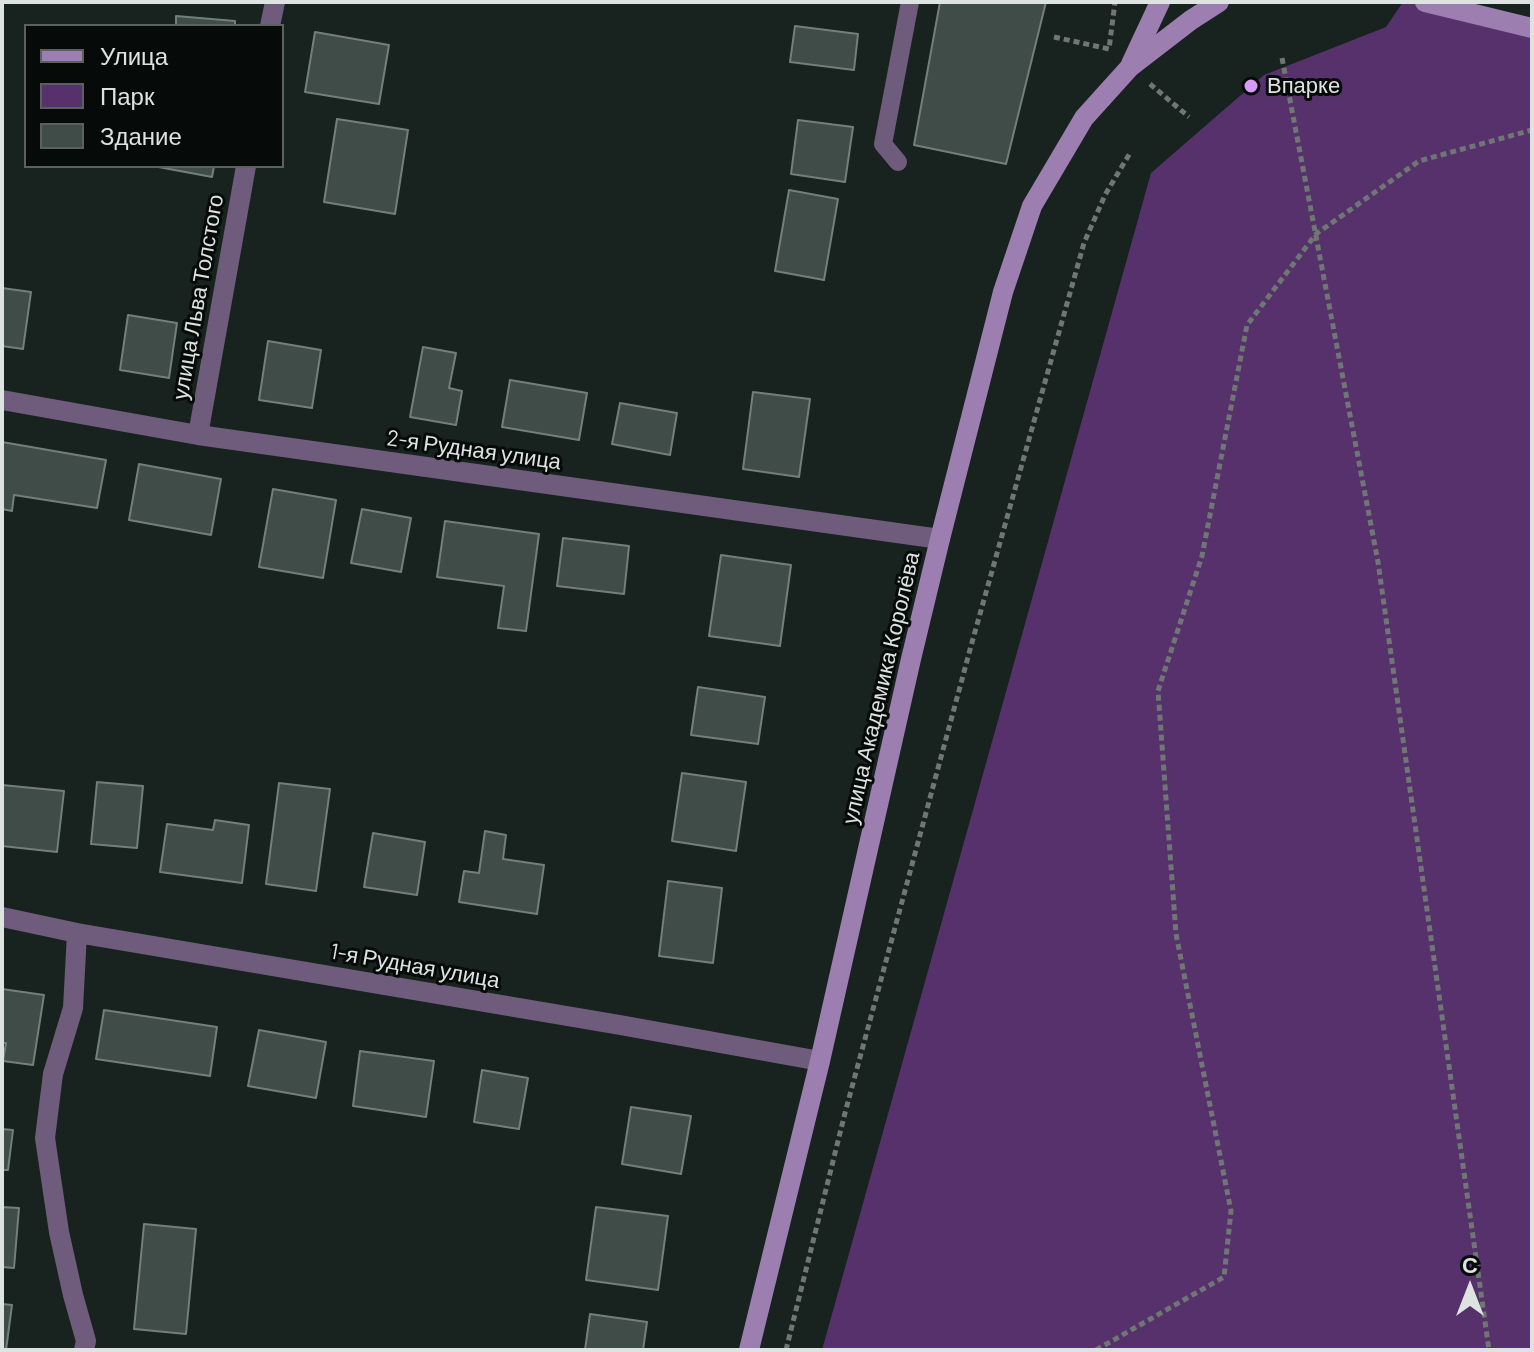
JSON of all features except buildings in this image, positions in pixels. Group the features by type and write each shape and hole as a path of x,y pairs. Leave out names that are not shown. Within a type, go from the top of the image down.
{"street":[{"path":"270,24 275,2"},
{"path":"1130,67 1160,2"},
{"path":"1130,67 1219,2"},
{"path":"1425,2 1532,28"},
{"name":"улица Академика Королёва","path":"749,1350 820,1061 907,674 1003,292 1032,206 1084,118 1130,67"},
{"name":"улица Льва Толстого","path":"198,435 246,168"},
{"name":"2-я Рудная улица","path":"2,400 198,435 940,539"},
{"name":"1-я Рудная улица","path":"2,917 77,933 820,1061"},
{"path":"77,933 73,1008 53,1074 45,1138 59,1232 86,1341 84,1350"}],"lane":[{"path":"898,162 883,144 910,2"}],"path":[{"path":"1054,37 1109,49 1115,2"},
{"path":"1282,58 1378,562 1489,1350"},
{"path":"1148,82 1189,117"},
{"path":"1096,1350 1224,1277 1231,1211 1176,934 1158,691 1202,556 1247,325 1316,234 1419,161 1532,130"},
{"path":"786,1350 845,1113 1084,243 1105,195 1130,153"}],"green space":[{"path":"1403,2 1425,2 1532,28 1532,1350 822,1350 1151,173 1264,75 1386,27"}],"place":[{"name":"Впарке","path":"1251,86"}]}
